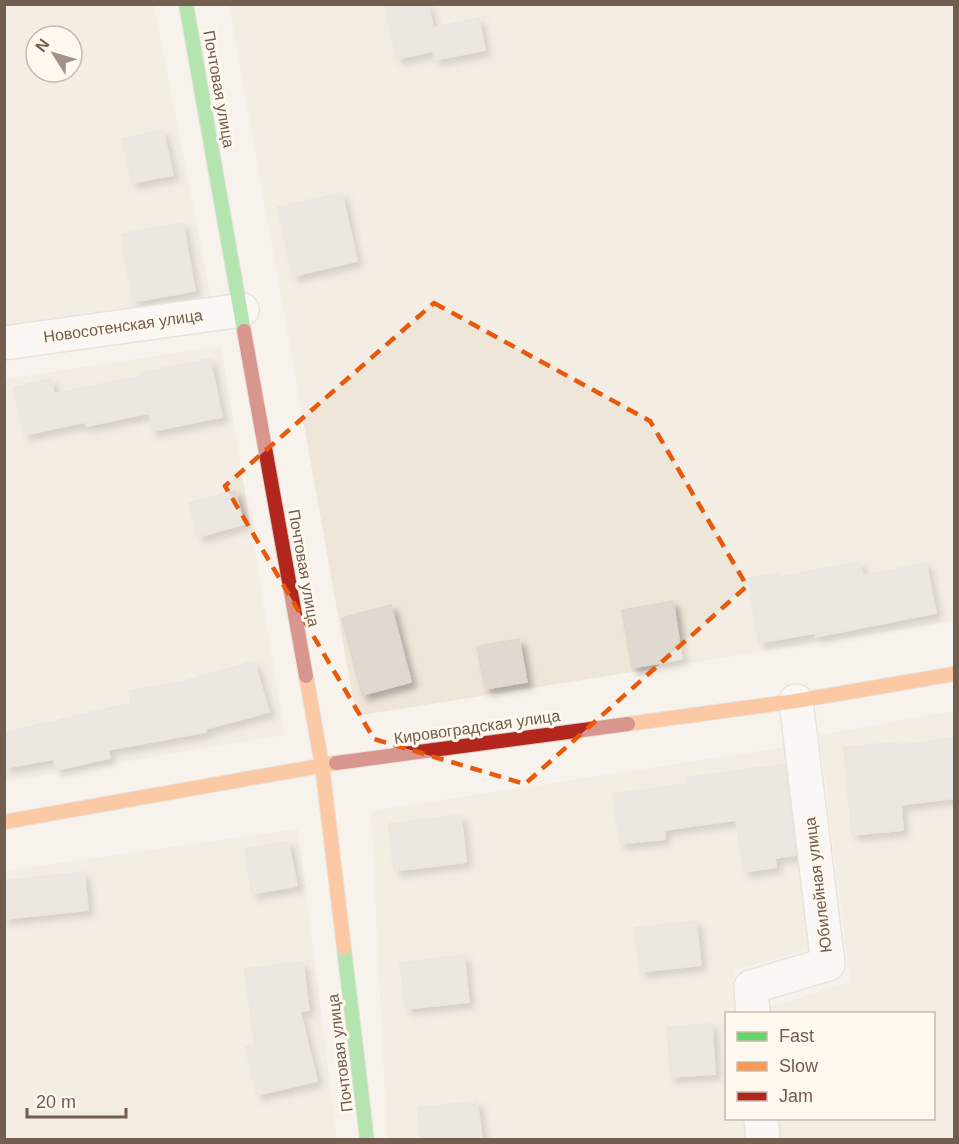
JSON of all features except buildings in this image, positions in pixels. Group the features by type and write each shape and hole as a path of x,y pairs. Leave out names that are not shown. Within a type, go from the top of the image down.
{"street":[{"name":"Почтовая улица","path":"186,4 322,765 367,1140"},
{"name":"Новосотенская улица","path":"4,343 242,310"},
{"name":"Кировоградская улица","path":"4,822 322,765 796,701 954,674"},
{"name":"Юбилейная улица","path":"753,1012 751,987 828,964 796,701"},
{"path":"762,1120 763,1140"}],"highlighted area":[{"path":"434,303 650,421 747,586 525,784 374,739 225,486"}],"shaded area":[{"path":"4,5 154,5 211,297 5,328"},
{"path":"229,5 954,5 954,621 356,716"},
{"path":"221,346 285,735 5,782 5,379"},
{"path":"954,711 954,1139 781,1139 779,1120 935,1120 935,1012 770,1012 769,1007 850,982 819,735"},
{"path":"792,746 816,948 735,970 738,1012 725,1012 725,1120 745,1120 747,1139 387,1139 371,811"},
{"path":"298,829 337,1139 5,1139 4,871"}],"traffic: fast":[{"path":"186,4 244,331"},
{"path":"344,948 367,1140"}],"traffic: slow":[{"path":"628,724 796,701 954,674"},
{"path":"306,676 322,765 344,948"},
{"path":"4,822 336,763"}],"traffic: jam":[{"path":"244,331 306,676"},
{"path":"336,763 628,724"}]}
